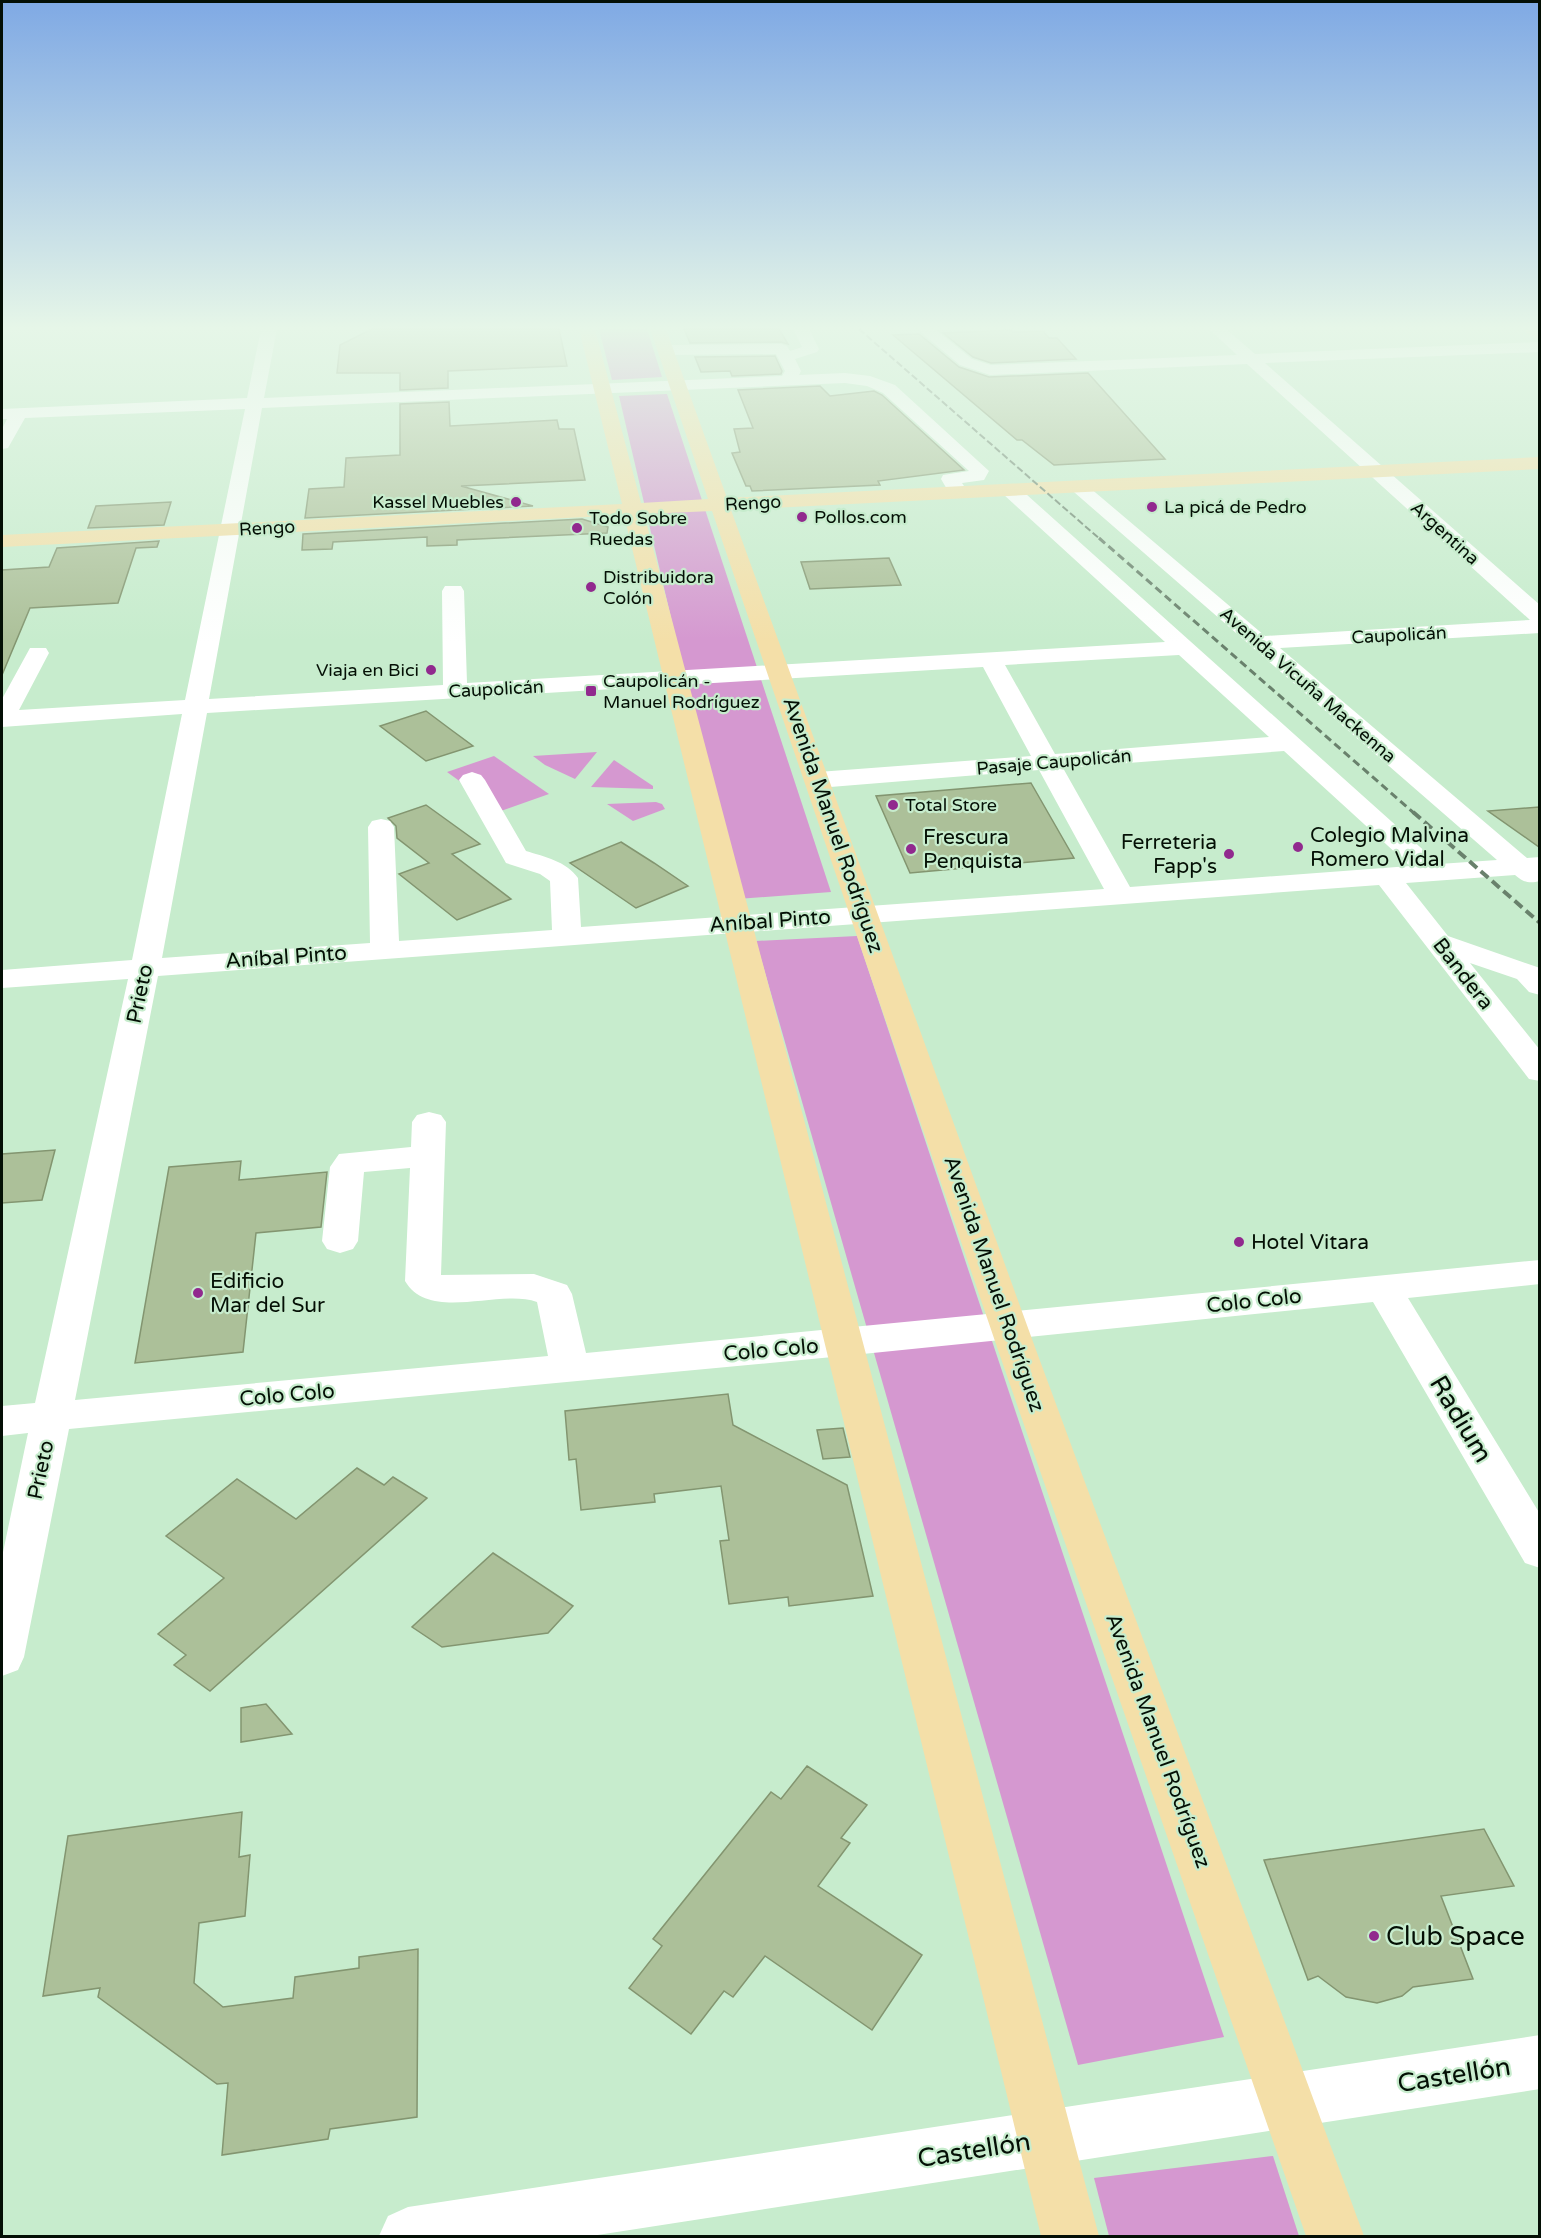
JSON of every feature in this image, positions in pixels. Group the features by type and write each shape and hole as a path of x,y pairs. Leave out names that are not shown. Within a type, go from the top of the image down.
{"main road":[{"path":"613,433 1070,2236"},
{"name":"Avenida Manuel Rodríguez","path":"695,433 781,672 1008,1325 1335,2236"},
{"name":"Rengo","path":"2,542 1539,463"}],"street":[{"name":"Prieto","path":"2,1657 145,968 249,433"},
{"path":"939,433 980,471 977,476 950,479 958,492"},
{"name":"Argentina","path":"1334,433 1539,617"},
{"name":"Avenida Vicuña Mackenna","path":"1076,486 1259,643 1533,871"},
{"path":"1010,490 1433,873"},
{"path":"453,591 455,691"},
{"name":"Caupolicán","path":"1259,643 1539,626"},
{"name":"Caupolicán","path":"2,718 1184,648"},
{"path":"2,718 38,653"},
{"path":"990,659 1121,895"},
{"name":"Pasaje Caupolicán","path":"818,780 1289,743"},
{"path":"472,780 516,857 550,868 564,878 567,936"},
{"path":"381,827 385,950"},
{"name":"Aníbal Pinto","path":"2,979 1386,876 1533,871"},
{"name":"Bandera","path":"1386,876 1539,1072"},
{"path":"1438,942 1528,973 1539,986"},
{"path":"340,1241 347,1167 351,1162 429,1139 423,1281 437,1289 534,1287 554,1294 570,1368"},
{"name":"Colo Colo","path":"2,1421 843,1343 1539,1272"},
{"name":"Radium","path":"1383,1288 1539,1551"},
{"name":"Castellón","path":"408,2236 1539,2062"}],"shaded area":[{"path":"628,433 680,433 831,892 737,899"},
{"path":"597,752 575,779 545,765 533,756"},
{"path":"494,756 549,794 501,811 447,772"},
{"path":"614,760 653,786 653,789 591,787"},
{"path":"656,802 662,804 665,809 633,821 607,804"},
{"path":"857,936 1224,2037 1078,2065 756,941"},
{"path":"1273,2156 1299,2236 1109,2236 1094,2178"}],"building":[{"path":"400,433 575,433 585,480 461,486 533,506 305,518 309,489 344,487 346,458 400,455"},
{"path":"735,433 924,433 964,470 878,481 880,485 752,491 750,486 746,486 732,453 740,452"},
{"path":"1009,433 1142,433 1165,459 1054,465 1022,440 1017,440"},
{"path":"171,502 164,525 88,528 96,506"},
{"path":"582,519 608,527 607,533 457,540 457,545 427,546 427,537 333,542 332,549 302,550 303,534"},
{"path":"159,541 157,547 136,548 118,603 30,608 2,675 2,570 49,567 57,548"},
{"path":"889,558 901,585 810,589 801,562"},
{"path":"426,711 473,746 426,761 380,726"},
{"path":"1031,783 1074,858 910,873 876,796"},
{"path":"426,805 480,844 452,854 511,899 457,920 399,874 429,863 397,838 396,826 388,818"},
{"path":"1539,807 1539,847 1488,811"},
{"path":"621,842 688,886 636,908 570,863"},
{"path":"55,1150 42,1200 2,1203 2,1154"},
{"name":"Edificio Mar del Sur","path":"241,1161 239,1180 327,1172 321,1227 256,1233 243,1352 135,1363 169,1167"},
{"path":"728,1394 733,1425 847,1485 873,1596 789,1606 788,1597 729,1604 720,1541 729,1540 721,1486 654,1494 655,1502 581,1510 576,1459 569,1460 565,1411"},
{"path":"843,1428 850,1457 823,1459 817,1430"},
{"path":"357,1468 384,1485 393,1477 427,1498 210,1691 174,1665 186,1655 158,1634 224,1578 166,1536 237,1479 296,1519"},
{"path":"493,1553 573,1606 548,1633 442,1647 412,1627"},
{"path":"266,1704 292,1734 241,1742 241,1708"},
{"path":"807,1766 867,1805 841,1838 850,1843 818,1886 922,1955 872,2030 765,1956 733,1997 724,1991 691,2034 629,1988 662,1946 653,1939 771,1792 781,1799"},
{"path":"242,1812 239,1857 250,1855 245,1916 199,1923 194,1983 223,2007 293,1998 295,1977 359,1968 359,1957 418,1949 417,2117 330,2129 328,2139 222,2155 228,2083 217,2084 98,1997 100,1988 43,1996 68,1836"},
{"name":"Club Space","path":"1484,1829 1514,1886 1441,1896 1473,1979 1413,1987 1402,1996 1377,2003 1346,1997 1318,1976 1308,1980 1264,1860"}],"railway":[{"path":"979,433 1101,540"},
{"path":"1099,538 1415,814"},
{"path":"1413,812 1540,923"}],"place":[{"name":"Kassel Muebles","path":"516,502"},
{"name":"La picá de Pedro","path":"1152,507"},
{"name":"Pollos.com","path":"802,517"},
{"name":"Todo Sobre Ruedas","path":"577,528"},
{"name":"Distribuidora Colón","path":"591,587"},
{"name":"Viaja en Bici","path":"431,670"},
{"name":"Caupolicán - Manuel Rodríguez","path":"591,691"},
{"name":"Total Store","path":"893,805"},
{"name":"Colegio Malvina Romero Vidal","path":"1298,847"},
{"name":"Frescura Penquista","path":"911,849"},
{"name":"Ferreteria Fapp's","path":"1229,854"},
{"name":"Hotel Vitara","path":"1239,1242"},
{"name":"Edificio Mar del Sur","path":"198,1293"},
{"name":"Club Space","path":"1374,1936"}]}
